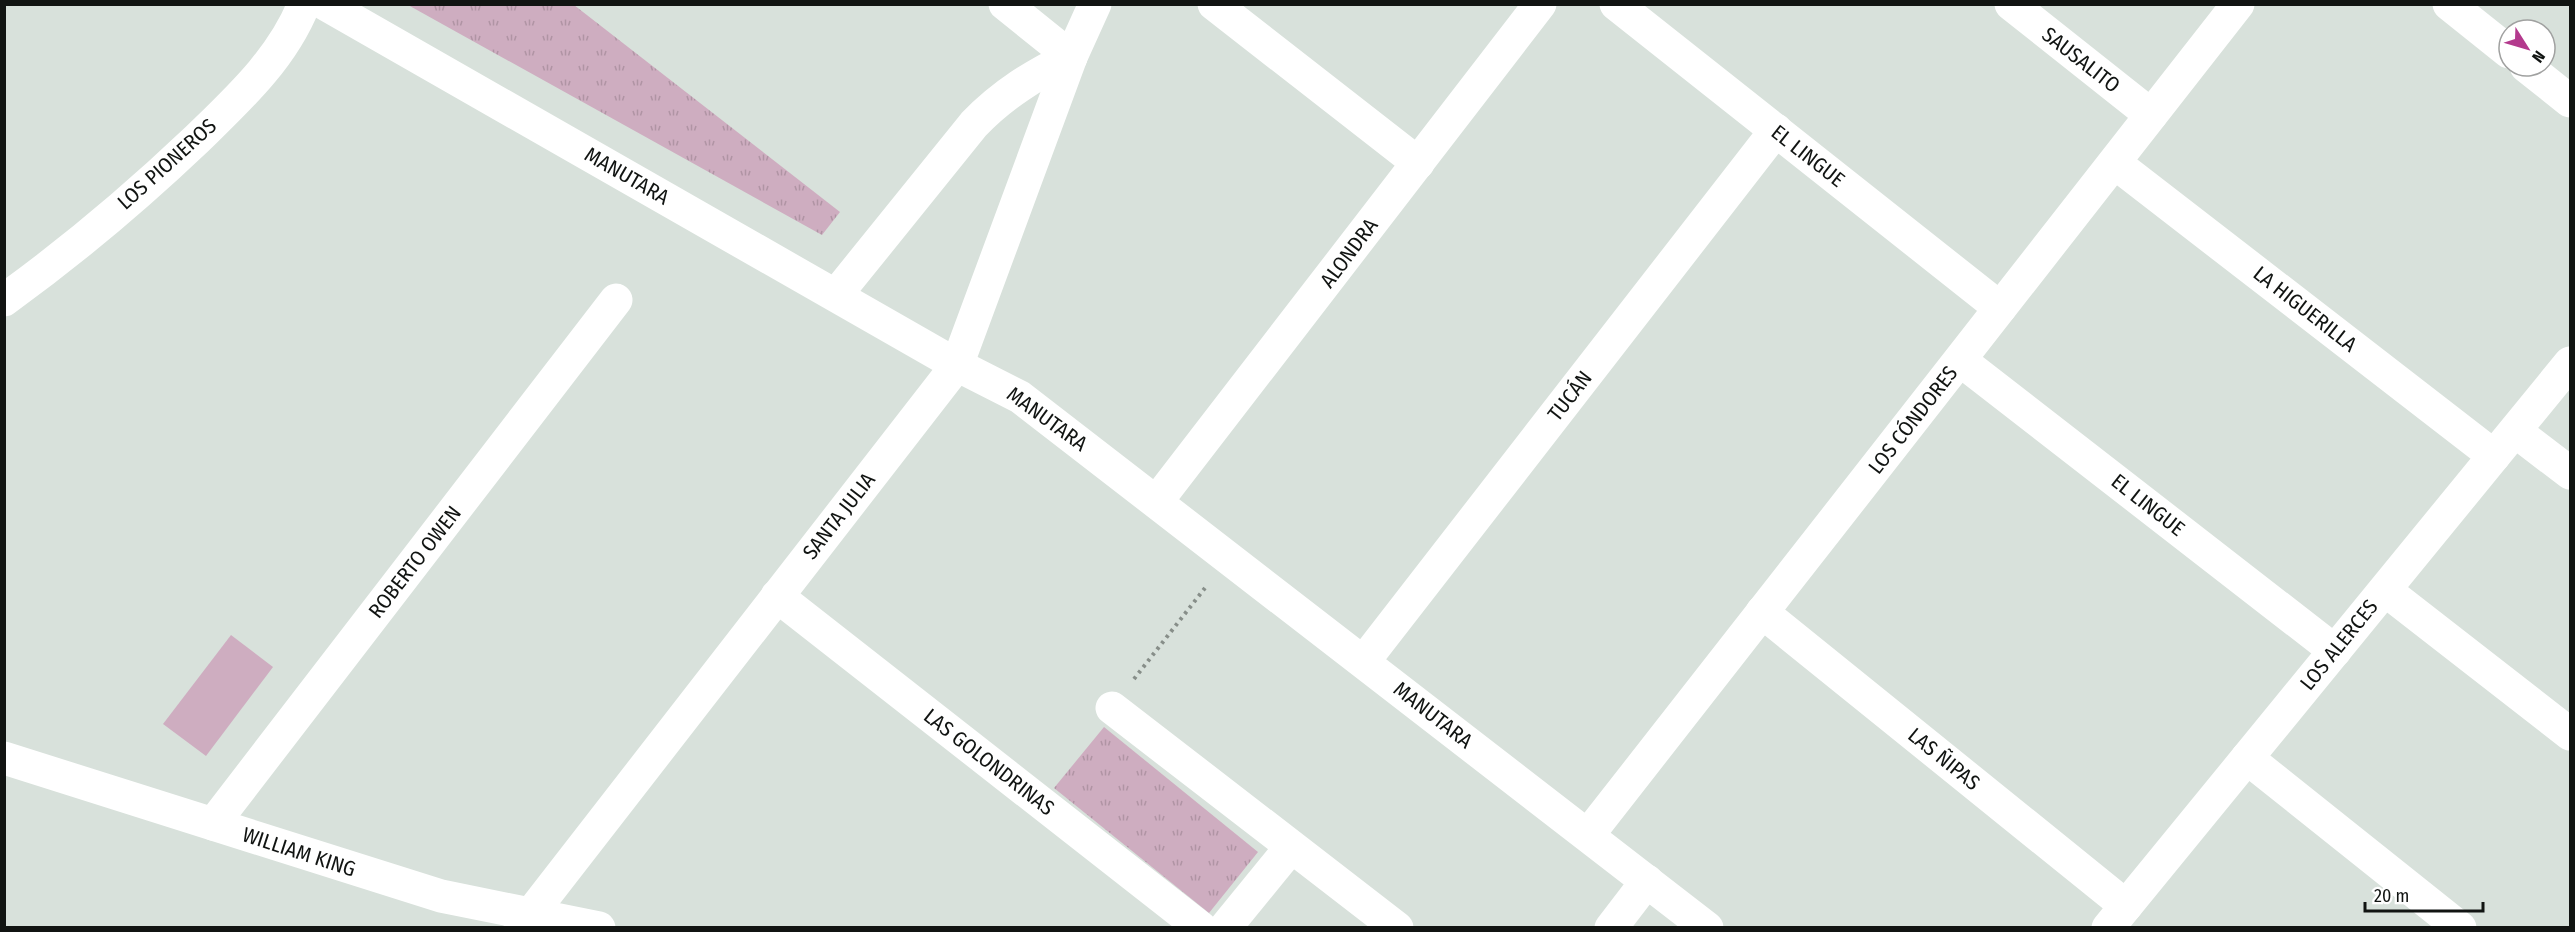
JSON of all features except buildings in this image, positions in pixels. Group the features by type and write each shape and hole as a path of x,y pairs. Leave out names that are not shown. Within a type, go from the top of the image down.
{"street":[{"name":"LOS PIONEROS","path":"4,300 44,271 129,200 232,105 282,47 294,28 304,4"},
{"name":"MANUTARA","path":"325,4 957,364 1005,388 1037,409 1707,927"},
{"path":"836,295 974,124 994,103 1017,85 1071,57 1005,4"},
{"name":"SANTA JULIA","path":"525,921 957,364 1071,57 1095,4"},
{"path":"1214,4 1418,163"},
{"name":"ALONDRA","path":"1157,501 1540,4"},
{"name":"EL LINGUE","path":"1616,4 2000,308"},
{"name":"SAUSALITO","path":"2011,4 2151,115"},
{"name":"LOS CÓNDORES","path":"1588,835 2238,4"},
{"path":"2449,4 2497,42"},
{"path":"2541,78 2571,101"},
{"name":"TUCÁN","path":"1364,661 1776,130"},
{"name":"LA HIGUERILLA","path":"2115,163 2494,456"},
{"name":"ROBERTO OWEN","path":"213,824 616,300"},
{"name":"EL LINGUE","path":"1960,360 2336,651"},
{"name":"LOS ALERCES","path":"2114,922 2571,363"},
{"path":"2515,430 2571,473"},
{"path":"2385,590 2571,734"},
{"name":"LAS GOLONDRINAS","path":"777,596 1201,927"},
{"name":"LAS ÑIPAS","path":"1762,612 2114,922"},
{"path":"1112,708 1397,927"},
{"name":"WILLIAM KING","path":"4,758 525,921 598,927"},
{"path":"2247,758 2460,927"},
{"path":"1225,927 1291,847"},
{"path":"1611,927 1647,881"}],"path":[{"path":"1112,708 1205,588"}],"green space":[{"path":"408,5 574,5 840,212 822,235"},
{"path":"231,635 273,667 206,756 163,724"},
{"path":"1104,727 1258,852 1209,913 1054,788"}]}
